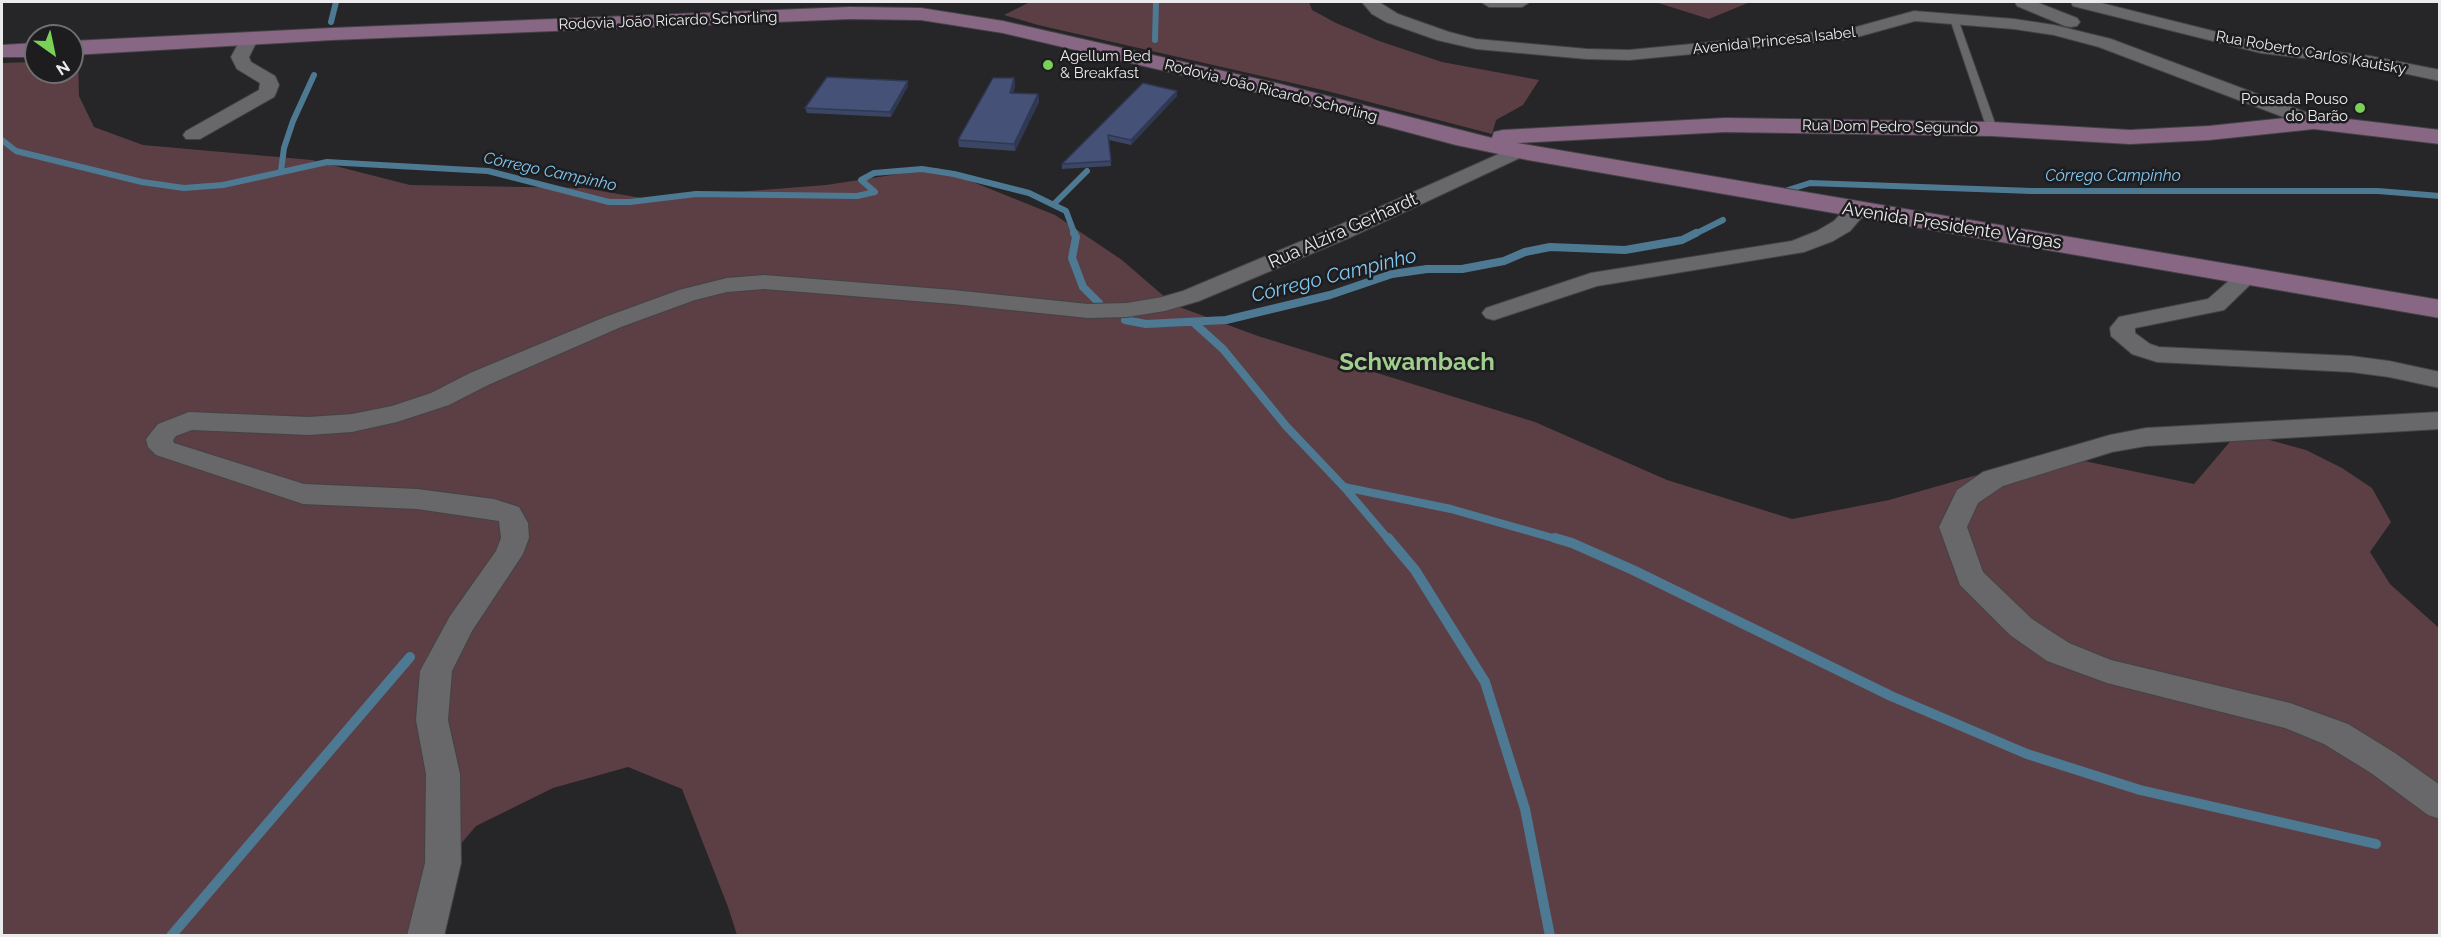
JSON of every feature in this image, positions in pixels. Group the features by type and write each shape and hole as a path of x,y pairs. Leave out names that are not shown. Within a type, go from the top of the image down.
{"main road":[{"name":"Rodovia João Ricardo Schorling","path":"84,47 850,13 921,14 1003,27 1280,92 1465,140"},
{"path":"2,51 24,50"},
{"name":"Rua Dom Pedro Segundo","path":"1465,140 1605,130 1725,125 1992,129 2130,137 2209,133 2314,122"},
{"path":"2314,122 2439,137"},
{"path":"1605,130 1601,142 1606,157 1631,172"},
{"name":"Avenida Presidente Vargas","path":"1465,140 1631,172 2439,309"}],"street":[{"name":"Avenida Princesa Isabel","path":"1370,2 1392,18 1443,36 1476,44 1587,54 1629,55 1850,34 1914,16 2054,30 2105,43 2314,122"},
{"path":"1489,2 1522,2"},
{"path":"2023,2 2147,48 2165,57 2172,67"},
{"name":"Rua Roberto Carlos Kautsky","path":"2079,2 2261,48 2370,61 2439,76"},
{"path":"193,135 267,93 270,85 268,80 243,64 240,57 249,39"},
{"name":"Rua Alzira Gerhardt","path":"425,936 443,863 443,774 432,720 436,671 461,624 508,554 515,538 514,523 509,514 494,509 417,499 303,494 160,447 159,439 167,430 189,421 309,426 352,423 397,414 440,399 478,379 613,322 687,295 727,285 764,282 953,297 1088,311 1127,310 1165,304 1191,296 1343,232 1519,152"},
{"path":"1494,313 1602,277 1796,247 1825,236 1842,226 1857,210"},
{"path":"2248,276 2216,305 2127,322 2122,328 2123,336 2141,349 2157,354 2351,364 2389,369 2439,380"},
{"path":"2439,420 2146,437 2110,444 1993,479 1967,497 1953,526 1970,577 2021,627 2058,651 2107,671 2290,716 2336,734 2383,763 2439,804"}],"lane":[{"path":"1954,19 1992,129"}],"shaded area":[{"path":"1030,2 1309,2 1312,10 1379,41 1442,62 1539,80 1523,105 1496,120 1492,134 1327,91 1038,25 1004,15"},
{"path":"1655,2 1750,2 1709,19"},
{"path":"24,62 24,84 79,84 79,96 94,127 143,145 312,160 410,185 584,188 647,199 826,185 938,168 1055,215 1122,260 1174,305 1258,336 1535,422 1667,480 1792,519 1889,500 2051,454 2194,484 2234,437 2266,439 2306,450 2342,468 2372,488 2391,522 2370,552 2390,584 2439,628 2439,935 737,935 682,789 628,767 553,788 476,826 435,874 416,935 2,935 2,63"}],"building":[{"path":"827,77 908,81 890,112 805,108"},
{"path":"993,78 1014,78 1010,93 1038,94 1014,144 958,140"},
{"path":"1143,83 1177,91 1131,140 1108,135 1111,161 1062,164"}],"waterway":[{"path":"331,22 336,2"},
{"path":"1155,40 1156,2"},
{"path":"281,171 284,148 293,121 314,75"},
{"name":"Córrego Campinho","path":"2,140 16,151 142,182 184,188 223,185 327,162 488,171 609,202 630,202 696,194 857,196 875,192 861,180 874,173 922,169 954,174 1029,193 1066,211 1075,235"},
{"path":"1054,204 1087,171"},
{"name":"Córrego Campinho","path":"1788,190 1810,183 2032,191 2378,191 2440,196"},
{"name":"Córrego Campinho","path":"1693,235 1723,220"},
{"name":"Córrego Campinho","path":"1125,320 1146,324 1226,320 1330,295 1392,274 1427,269 1462,269 1504,261 1525,252 1550,247 1625,250 1682,240 1696,233"},
{"name":"Córrego Campinho","path":"1075,235 1072,258 1083,287 1099,303"},
{"path":"1193,322 1223,349 1286,426 1344,487"},
{"path":"1344,487 1451,509 1560,540"},
{"path":"1344,487 1389,540"},
{"path":"1388,538 1415,570 1485,682 1525,809 1550,936"},
{"path":"1555,538 1572,543 1633,570 1891,696 2027,754 2140,790 2376,844"},
{"path":"171,936 410,657"}],"place":[{"name":"Agellum Bed & Breakfast","path":"1048,65"},
{"name":"Pousada Pouso do Barão","path":"2360,108"}],"district":[{"name":"Schwambach","path":"1417,363"}]}
